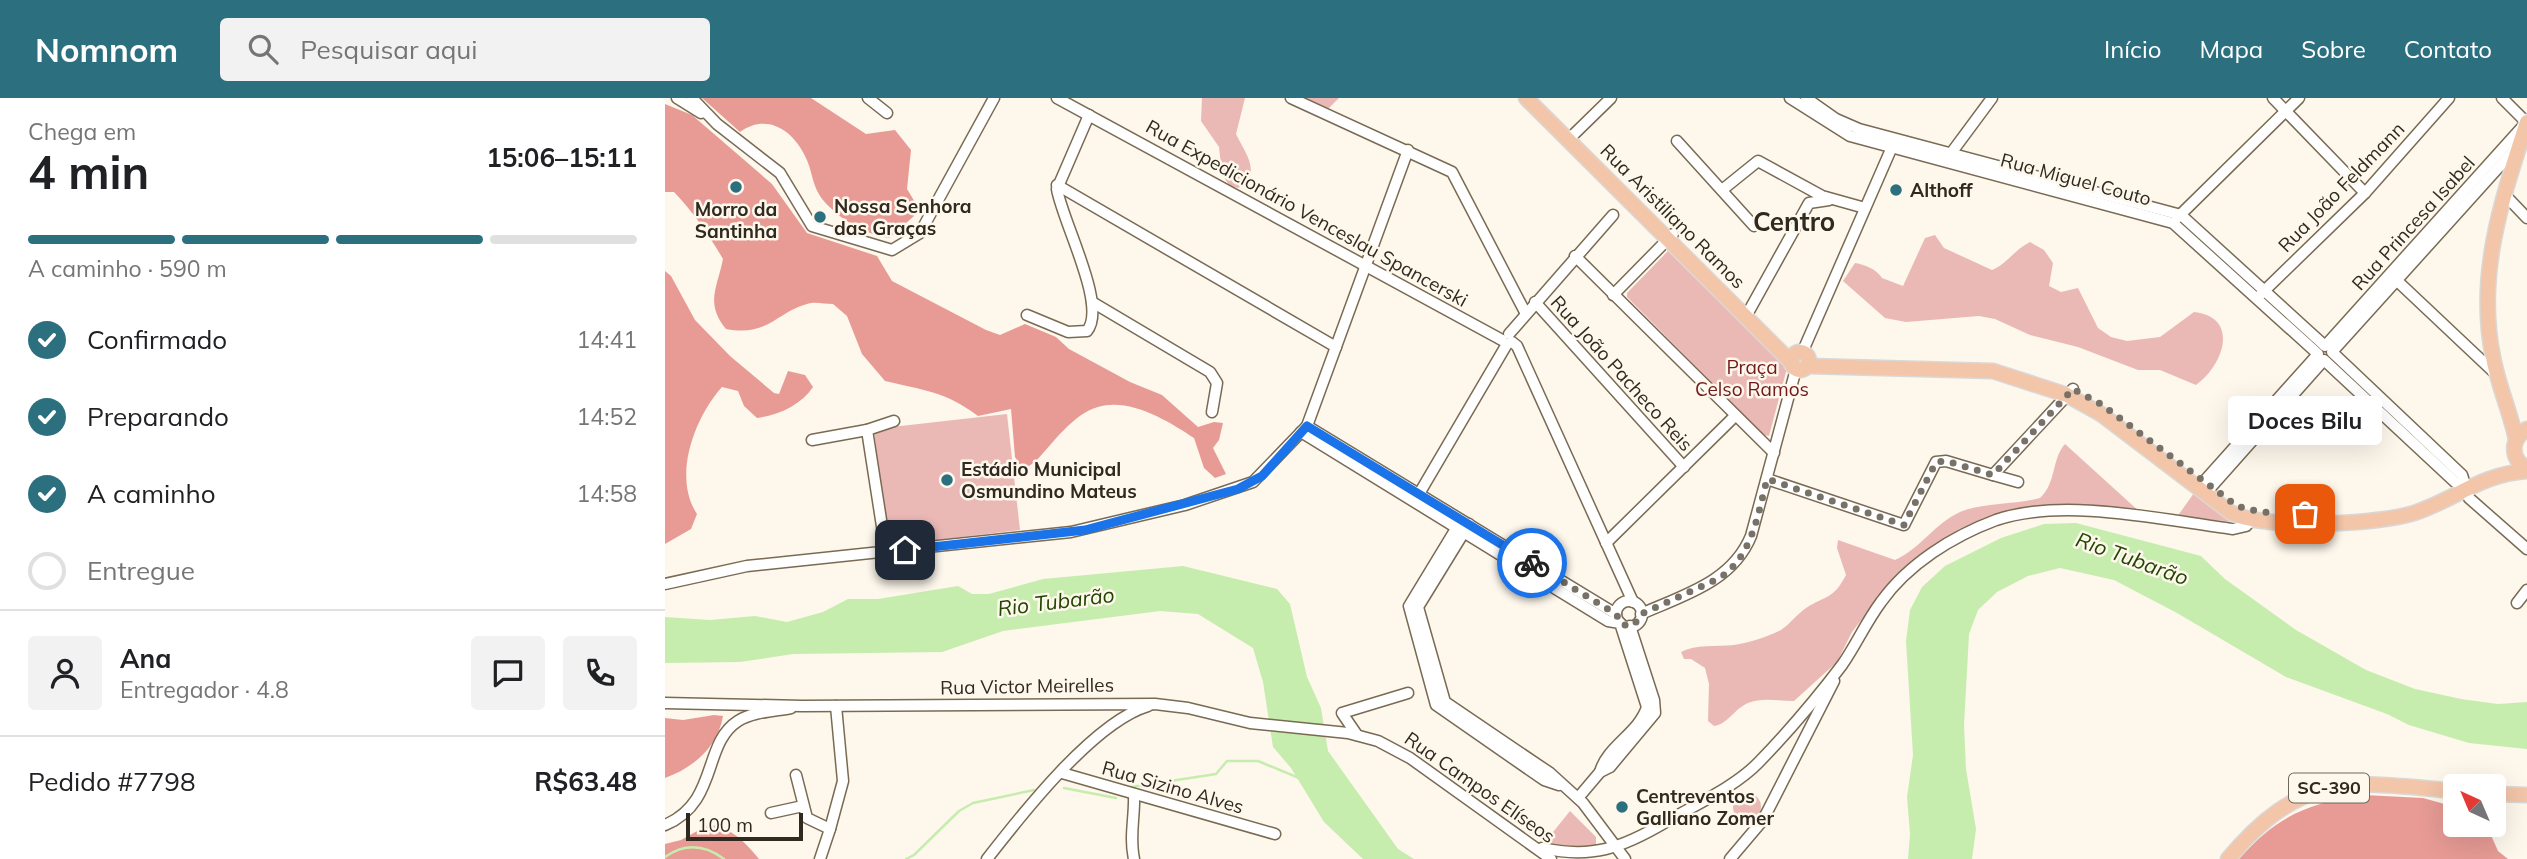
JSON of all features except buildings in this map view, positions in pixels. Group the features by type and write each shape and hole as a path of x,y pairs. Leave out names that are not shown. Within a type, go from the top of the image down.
{"main road":[{"name":"Rua Aristiliano Ramos","path":"1526,98 1571,137"},
{"name":"Rua Aristiliano Ramos","path":"1535,98 1671,237 1800,361"},
{"path":"2527,122 2504,194 2490,253 2486,293 2497,375 2519,439 2518,462 2527,470"},
{"name":"Rua Aristiliano Ramos","path":"1671,237 1800,361"},
{"path":"1800,361 1936,365 1993,371 2070,392 2204,488 2229,512 2252,516 2328,518 2415,513 2439,504 2449,495 2484,479 2527,470"},
{"path":"2509,406 2527,422"},
{"path":"2484,479 2519,439"},
{"name":"SC-390","path":"2228,859 2254,829 2277,810 2319,790 2375,783 2443,790"},
{"path":"2506,794 2527,795"}],"street":[{"path":"677,98 717,124 780,173 812,226 892,250 913,240 927,222 994,98"},
{"path":"692,98 717,124"},
{"path":"868,98 887,113"},
{"name":"Rua Expedicionário Venceslau Spancerski","path":"1058,98 1507,340"},
{"path":"1291,98 1446,167 1455,176 1526,314"},
{"path":"1571,137 1611,98"},
{"name":"Rua Miguel Couto","path":"1790,98 1834,123 1893,143 2177,219 2386,410 2462,475 2469,498 2527,549"},
{"name":"Rua Miguel Couto","path":"1806,98 1834,123"},
{"path":"1948,158 1992,98"},
{"path":"2273,98 2365,193"},
{"path":"2177,219 2299,98"},
{"name":"Rua João Feldmann","path":"2260,295 2365,193 2449,98"},
{"path":"2502,98 2527,122"},
{"path":"1027,315 1057,329 1082,333 1093,321 1092,302 1057,185 1089,115"},
{"name":"Rua Princesa Isabel","path":"2204,488 2527,122"},
{"path":"1677,141 1754,226"},
{"path":"1641,614 1718,579 1728,571 1751,536 1800,361 1893,143"},
{"name":"Rua Princesa Isabel","path":"2393,276 2520,144"},
{"path":"665,584 747,566 1071,532 1185,505 1253,482 1304,429 1408,150"},
{"path":"1722,190 1756,161 1832,200 1865,208"},
{"path":"1057,185 1336,347"},
{"path":"2504,194 2527,218"},
{"path":"1749,311 1809,202 1832,200"},
{"path":"1417,498 1507,340 1535,303 1613,215"},
{"path":"1613,295 1671,237"},
{"path":"1575,257 1774,453"},
{"path":"2393,276 2497,375"},
{"path":"1092,302 1210,372 1217,383 1212,411"},
{"name":"Rua João Pacheco Reis","path":"1535,303 1684,467"},
{"path":"1304,429 1622,621 1639,621 1639,606 1633,602 1517,346 1507,340"},
{"path":"1993,475 2070,392"},
{"path":"1606,543 1735,415"},
{"path":"812,440 867,430 894,421"},
{"path":"867,430 886,552"},
{"path":"1767,479 1904,525 1936,462 1946,461 2018,482"},
{"path":"1730,859 1763,820 1842,664 1881,602 1902,578 1942,547 1997,520 2057,510 2233,528 2246,527 2252,516"},
{"path":"1463,526 1428,583 1409,606 1420,630 1435,685 1437,708 1450,712 1577,798 1625,859"},
{"path":"2517,603 2527,590"},
{"path":"1577,798 1600,772 1610,767 1650,712 1654,700 1622,621 1621,603 1633,602"},
{"path":"1529,844 1583,856 1617,848 1747,773 1842,664"},
{"path":"1352,734 1342,713 1408,693"},
{"path":"665,703 802,706"},
{"path":"987,859 1062,773 1117,721 1155,704"},
{"name":"Rua Victor Meirelles","path":"802,706 1155,704 1188,708 1250,723"},
{"path":"665,825 681,816 697,801 720,744 737,721 802,706"},
{"path":"820,859 843,782 836,706"},
{"name":"Rua Campos Elíseos","path":"1250,723 1352,734 1400,751 1551,859"},
{"path":"1774,745 1788,748 1794,758"},
{"name":"Rua Sizino Alves","path":"1062,773 1275,834"},
{"path":"796,775 807,818 829,830"},
{"path":"1134,859 1130,839 1135,819 1135,794"},
{"path":"771,813 803,806"}],"green space":[{"path":"1202,98 1245,98 1236,134 1250,162 1251,170 1246,183 1238,188 1229,185 1222,174 1219,147 1201,121"},
{"path":"1300,98 1339,98 1326,111"},
{"path":"1935,235 1944,248 1992,270 2030,242 2044,250 2053,263 2049,286 2061,292 2078,288 2098,328 2111,337 2127,341 2160,337 2194,312 2208,316 2218,323 2222,332 2220,354 2214,366 2196,385 2160,370 2138,370 2078,347 2030,335 1995,319 1979,316 1906,322 1885,318 1843,281 1855,263 1903,286 1925,238"},
{"name":"Praça Celso Ramos","path":"1668,251 1787,368 1769,436 1764,435 1627,297 1627,293"},
{"name":"Estádio Municipal Osmundino Mateus","path":"1007,414 1020,530 886,546 874,429"},
{"path":"2065,444 2141,513 1994,516 1959,529 1883,592 1852,632 1837,662 1794,701 1753,701 1719,725 1714,726 1708,721 1709,684 1705,668 1691,659 1684,659 1681,652 1700,647 1740,644 1770,635 1784,628 1806,608 1829,596 1846,575 1837,548 1838,540 1895,560 1960,512 2040,498 2049,485"},
{"path":"2194,493 2236,522 2177,517"},
{"path":"1747,793 1757,797 1761,807 1757,817 1747,821 1737,817 1733,807 1737,797"},
{"path":"1570,811 1596,837 1596,847 1559,848 1545,842"}],"shaded area":[{"path":"702,98 811,98 866,134 895,130 911,150 907,189 918,207 914,216 889,238 870,233 851,223 834,211 820,196 800,146 786,132 769,124 759,124 740,132"},
{"path":"665,104 692,115 772,184 807,233 877,256 892,281 986,330 1000,335 1025,324 1056,337 1069,349 1130,382 1162,395 1198,427 1214,422 1223,423 1219,440 1213,448 1226,474 1215,478 1204,468 1194,438 1161,418 1123,405 1098,407 1080,416 1036,461 1029,466 1019,464 1015,457 1011,409 978,416 944,396 885,381 862,354 847,316 833,304 813,303 799,307 753,329 726,329 714,303 723,259 701,224 681,200 674,192 665,192"},
{"path":"665,271 671,276 695,320 730,356 774,393 779,394 788,371 805,375 813,387 789,408 757,418 744,406 738,391 722,387 703,414 690,448 687,482 690,499 697,514 691,529 665,544"},
{"path":"723,716 710,747 694,762 665,778 665,718 683,720"},
{"path":"2364,795 2423,798 2443,804 2443,837 2492,837 2498,851 2508,859 2239,859 2280,822 2310,807"},
{"path":"708,825 730,832 743,841 759,859 665,859 665,844 681,840"}],"water":[{"name":"Rio Tubarão","path":"2076,523 2201,556 2225,579 2296,630 2366,670 2415,689 2461,699 2498,704 2527,702 2527,749 2469,743 2409,725 2387,714 2286,677 2177,613 2114,580 2060,568 2028,576 1997,592 1978,610 1969,634 1964,725 1966,769 1976,829 1972,859 1908,859 1910,834 1907,797 1913,755 1906,641 1910,610 1922,587 1945,566 2001,538 2044,524"},
{"name":"Rio Tubarão","path":"1183,566 1277,589 1290,604 1307,677 1321,708 1328,751 1398,849 1414,859 1363,859 1324,822 1291,768 1273,747 1263,682 1253,648 1198,614 1160,611 1003,631 942,652 793,654 740,662 665,663 665,617 710,620 755,616 787,622 823,612 848,599 878,599 958,586 972,594 989,594 1043,579"}],"waterway":[{"path":"1131,787 1216,774 1227,761 1258,761 1299,778"},
{"path":"1064,788 1116,798"},
{"path":"906,859 914,855 959,811 973,803 1034,790"},
{"path":"665,857 680,849 695,847 709,850 724,859"}],"way so far":[{"path":"1532,563 1616,614 1623,625 1634,625 1641,614 1718,579 1728,571 1748,544 1767,479 1904,525 1936,462 1946,461 1993,475 2073,389 2096,400 2237,506 2260,512 2305,514"}],"place":[{"name":"Morro da Santinha","path":"736,187"},
{"name":"Althoff","path":"1896,190"},
{"name":"Nossa Senhora das Graças","path":"820,217"},
{"name":"Estádio Municipal Osmundino Mateus","path":"947,480"},
{"name":"Doces Bilu","path":"2305,514"},
{"name":"Centreventos Galliano Zomer","path":"1622,807"}],"district":[{"name":"Centro","path":"1794,222"}],"route":[{"path":"905,550 1085,530 1238,489 1262,476 1307,426 1532,563"}]}
